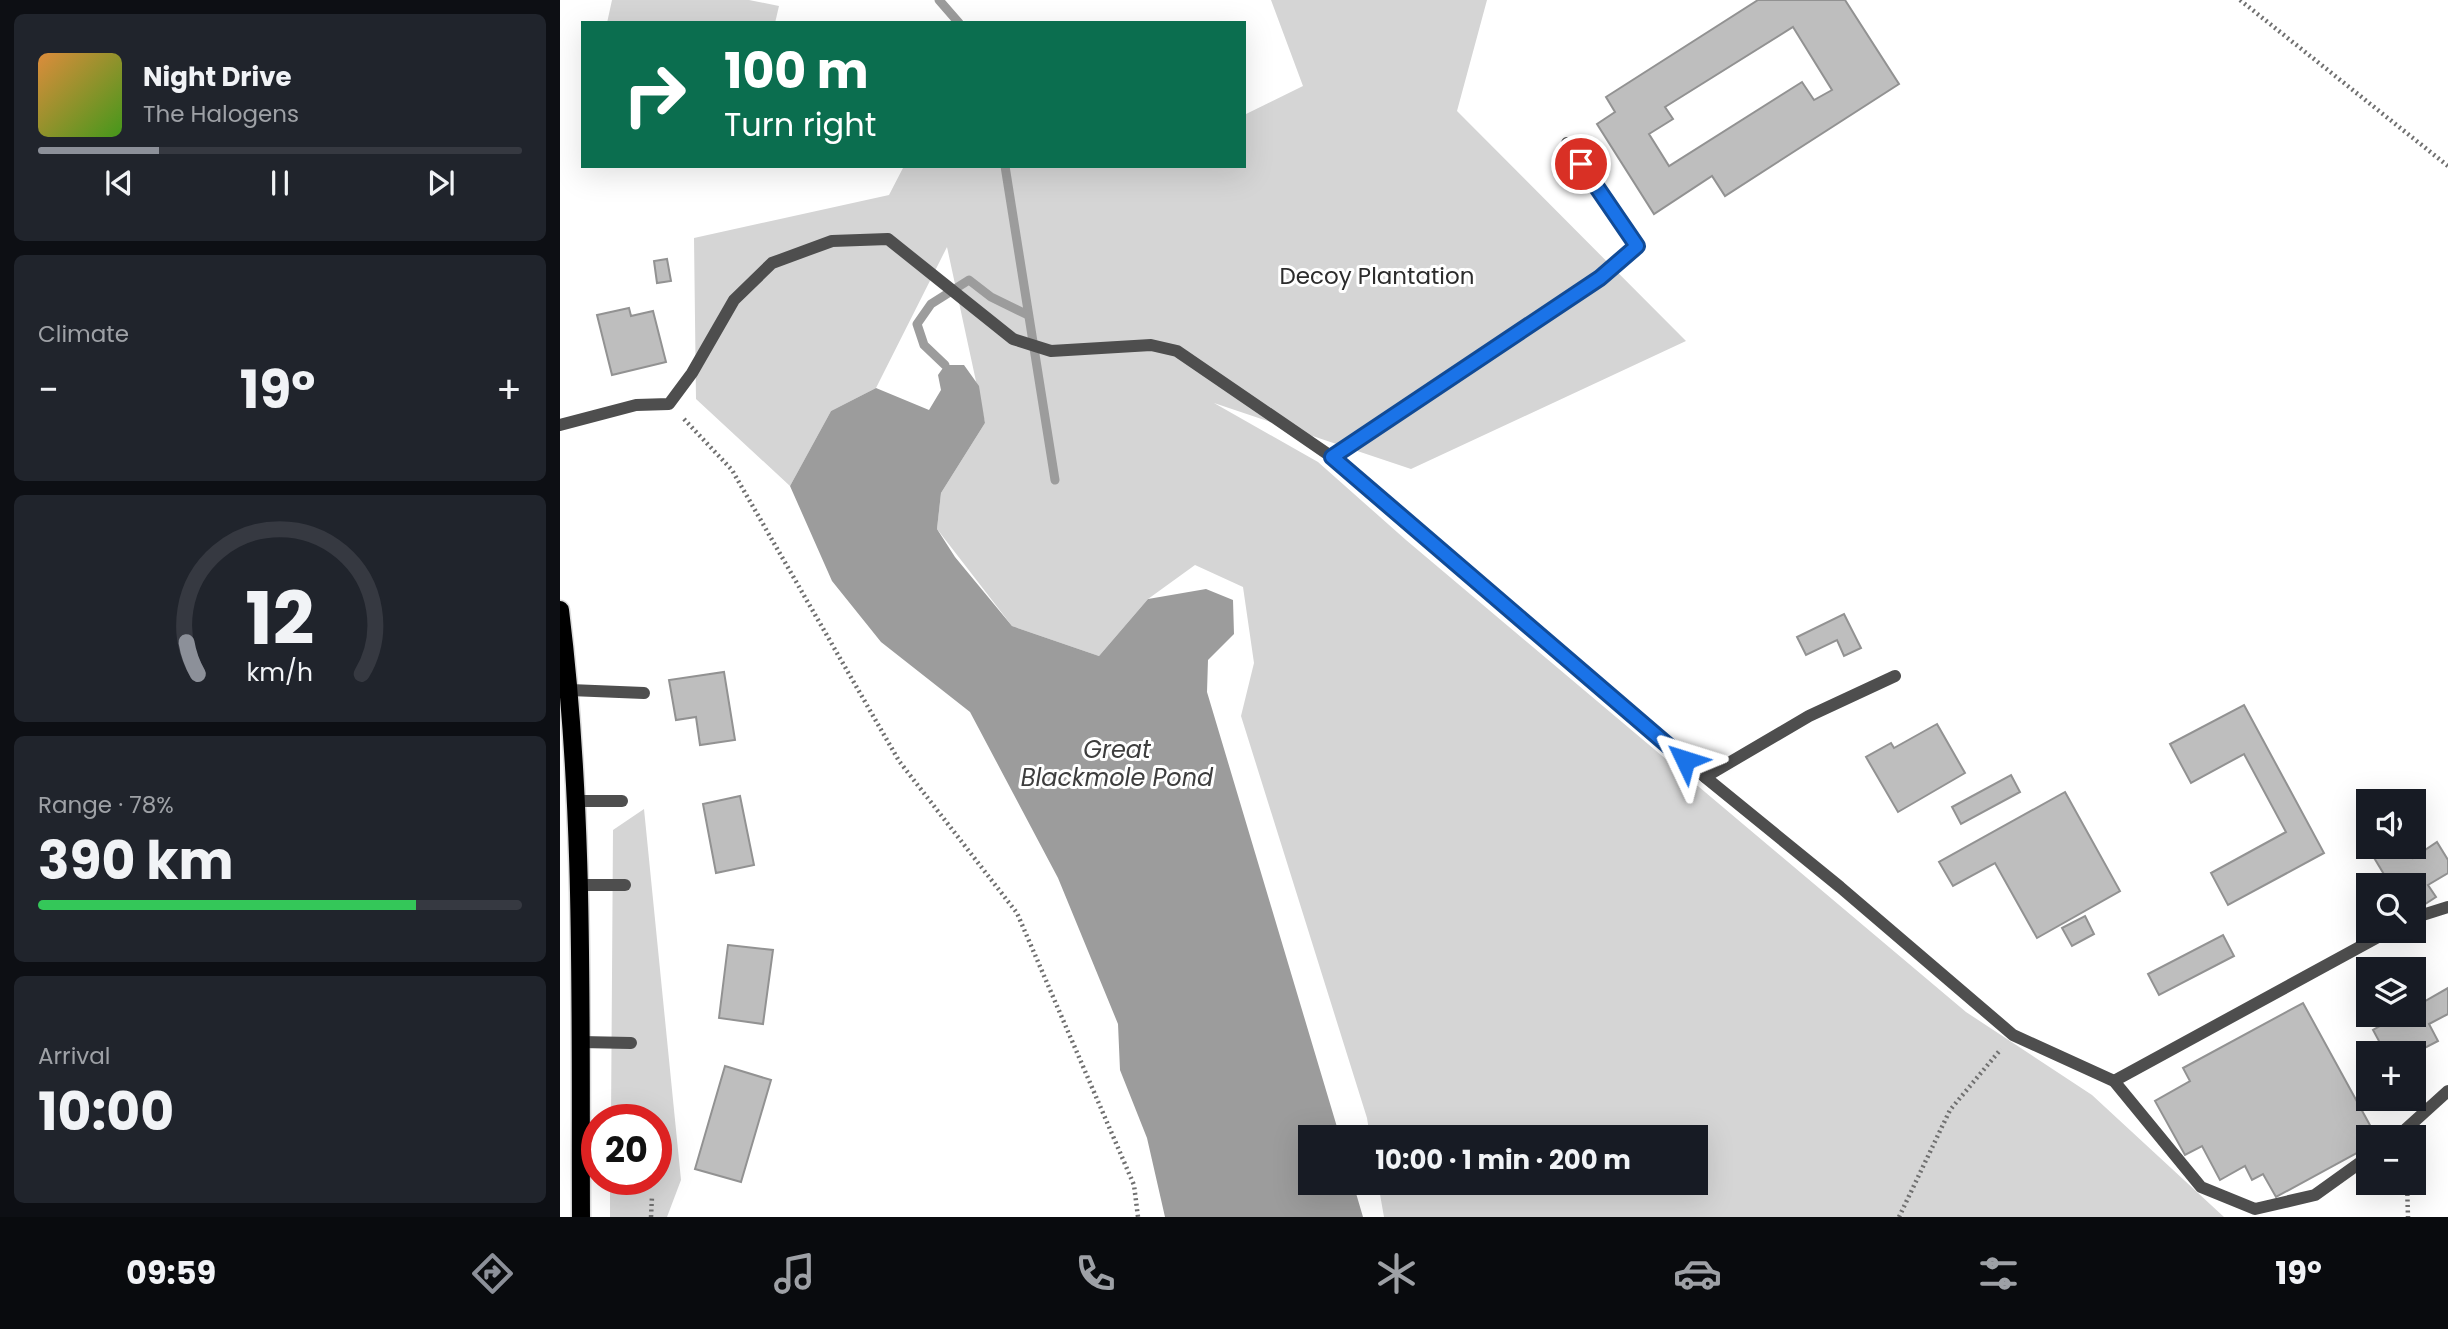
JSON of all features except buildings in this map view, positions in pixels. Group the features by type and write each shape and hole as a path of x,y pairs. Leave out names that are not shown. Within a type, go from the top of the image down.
{"main road":[{"path":"560,610 570,690 581,1042 586,1104"},
{"path":"581,1217 583,1195"}],"lane":[{"path":"1332,457 1600,278 1637,246 1567,143"},
{"path":"560,425 636,405 669,404 692,373 734,300 772,263 832,241 888,239 1013,339 1051,351 1151,345 1177,351 1332,457 2013,1035 2114,1081 2201,1187 2255,1209 2315,1195 2356,1166"},
{"path":"1706,777 1809,716 1895,676"},
{"path":"570,690 644,693"},
{"path":"575,801 622,801"},
{"path":"578,885 625,885"},
{"path":"2426,914 2448,907"},
{"path":"2114,1081 2367,943"},
{"path":"581,1042 631,1043"},
{"path":"2410,1125 2448,1091"}],"path":[{"path":"2240,0 2448,166"},
{"path":"669,404 732,470 899,761 1017,913 1134,1185 1138,1217"},
{"path":"1899,1217 1950,1110 2013,1035"},
{"path":"2407,1195 2408,1217"},
{"path":"651,1217 652,1196"}],"green space":[{"path":"612,0 749,0 779,6 775,21 607,21"},
{"name":"Decoy Plantation","path":"1271,0 1487,0 1457,111 1686,341 1411,469 1214,403 1318,462 1406,540 1966,1012 2092,1095 2224,1217 1384,1217 1380,1195 1708,1195 1708,1125 1368,1125 1241,716 1254,663 1243,587 1195,565 1148,599 1099,656 1012,626 937,529 941,493 985,423 947,247 876,388 831,411 790,486 696,399 694,238 889,195 903,168 1246,168 1246,114 1303,86"},
{"path":"644,809 681,1180 667,1217 610,1217 610,1195 672,1195 672,1104 611,1104 613,830"}],"water":[{"name":"Great Blackmole Pond","path":"945,365 964,365 979,386 985,423 941,493 937,529 955,557 1012,626 1099,656 1148,599 1206,589 1233,600 1234,634 1208,660 1207,692 1336,1125 1298,1125 1298,1195 1357,1195 1363,1217 1165,1217 1147,1138 1120,1070 1118,1024 1058,878 970,712 881,642 832,581 790,486 831,411 876,388 929,410 941,390 938,375"}],"waterway":[{"path":"939,0 957,21"},
{"path":"1005,168 1055,480"},
{"path":"945,365 924,345 917,324 931,304 969,280 991,297 1028,315"}],"route":[{"path":"1581,164 1637,246 1600,278 1332,457 1685,760"}]}
